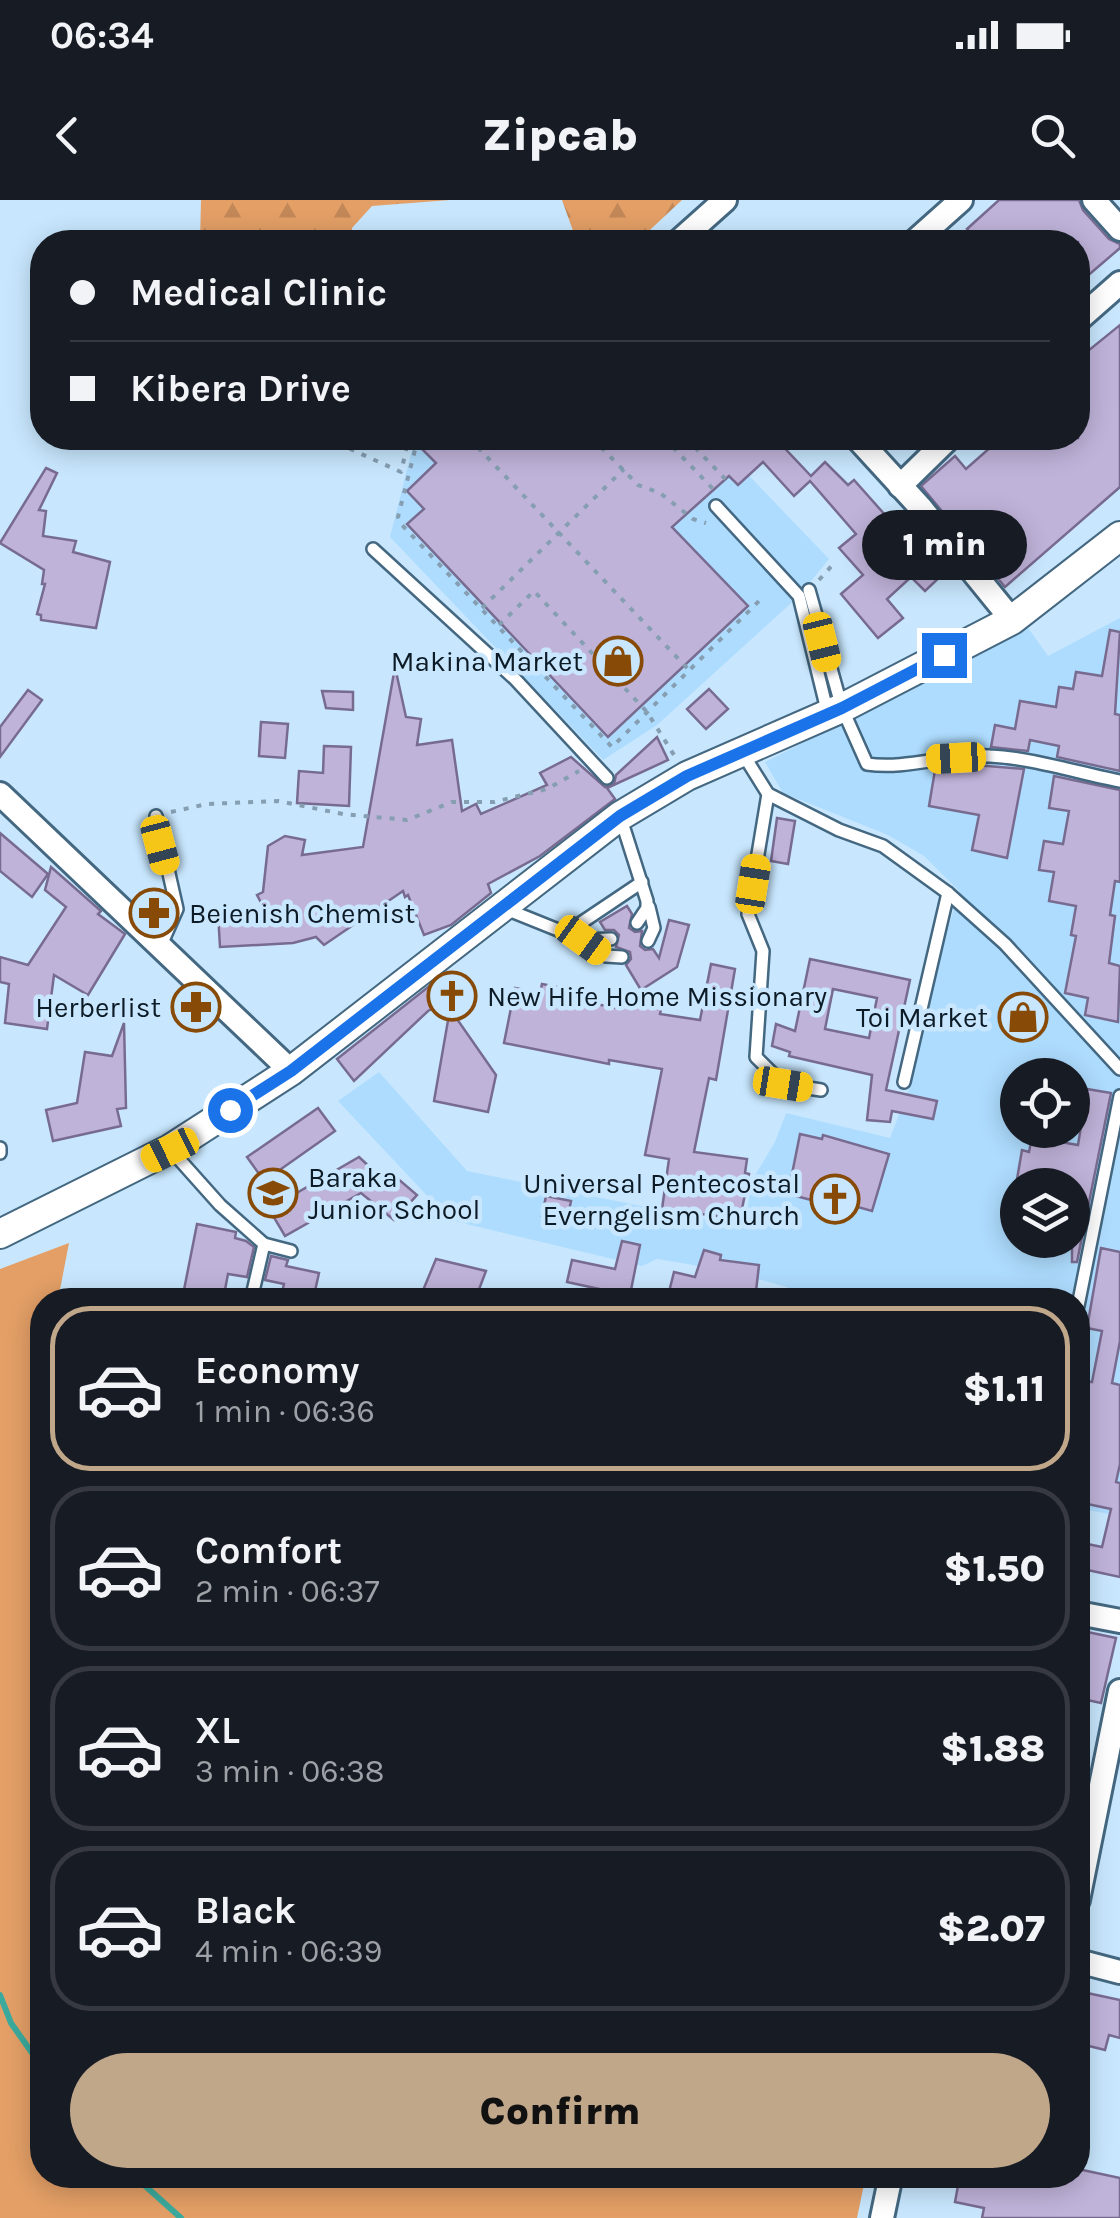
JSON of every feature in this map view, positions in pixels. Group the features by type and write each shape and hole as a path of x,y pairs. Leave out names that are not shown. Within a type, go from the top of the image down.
{"street":[{"path":"691,230 725,200"},
{"path":"927,230 961,200"},
{"path":"1094,200 1120,228"},
{"path":"1090,309 1120,282"},
{"path":"868,450 1012,620"},
{"path":"900,486 937,450"},
{"path":"0,1234 170,1150 291,1071 620,816 687,776 835,711 1012,620 1120,536"},
{"path":"0,794 291,1071"},
{"path":"1090,1615 1120,1621"},
{"path":"1090,1840 1120,1691"},
{"path":"1090,1964 1120,1972"},
{"path":"882,2218 888,2188"}],"lane":[{"path":"717,500 731,522 799,596 835,711 867,764 898,766 922,760 991,756 1120,781"},
{"path":"373,549 515,678 607,778"},
{"path":"810,590 835,711"},
{"path":"742,753 768,794 839,830 883,846 948,892 1005,944 1120,1069"},
{"path":"768,794 748,914 762,951 756,1058 783,1084 821,1090"},
{"path":"156,816 177,909 161,945"},
{"path":"620,816 654,928 648,941"},
{"path":"566,933 642,882"},
{"path":"904,1082 948,892"},
{"path":"637,923 647,908 647,900"},
{"path":"501,908 583,940 606,956 622,957"},
{"path":"583,940 611,939"},
{"path":"1082,1288 1120,1096"},
{"path":"170,1150 220,1205 264,1244 291,1251"},
{"path":"254,1288 264,1244"}],"path":[{"path":"352,450 401,472 406,450"},
{"path":"415,450 398,518 612,747 759,601"},
{"path":"480,450 689,670"},
{"path":"604,450 638,485 660,493 693,519 707,524 731,522"},
{"path":"674,450 717,500"},
{"path":"697,450 730,485"},
{"path":"482,608 624,469"},
{"path":"810,590 836,561"},
{"path":"498,626 534,591 647,712 687,776"},
{"path":"156,816 207,804 278,802 407,820 452,802 494,802 548,788 592,763"}],"shaded area":[{"name":"Makina Market","path":"412,450 725,450 829,559 799,596 657,725 603,760 390,537"},
{"name":"Toi Market","path":"1120,618 1120,1516 1090,1510 1090,1288 789,1288 657,1259 642,1266 450,1220 338,1101 379,1072 467,1171 716,1221 746,1222 751,1182 775,1142 786,1113 890,1138 912,1081 938,963 959,891 924,856 888,835 783,793 765,762 997,645 1026,625 1048,656"}],"green space":[{"path":"201,200 450,200 372,206 352,230 200,230"},
{"path":"562,200 682,200 650,230 573,230"},
{"path":"69,1243 60,1288 30,1288 30,2188 863,2188 857,2218 0,2218 0,1269"}],"building":[{"path":"999,200 1079,200 1083,210 1120,248 1090,274 1090,230 967,229"},
{"path":"1120,325 1120,487 1005,587 921,486 955,456 966,469 987,450 1090,450 1090,349"},
{"name":"Makina Market","path":"423,450 786,450 811,476 825,462 848,485 854,480 886,516 891,513 942,575 925,591 911,577 887,599 903,618 878,638 841,594 863,575 839,548 856,534 810,481 794,496 763,462 738,485 729,476 672,527 748,606 608,737 407,524 424,509 407,491 436,463"},
{"path":"46,468 57,473 39,510 46,511 43,536 76,541 73,552 110,562 96,628 41,620 37,614 45,584 44,570 0,543"},
{"path":"1110,630 1120,632 1115,714 1120,715 1120,771 1057,757 1059,746 1030,740 1028,751 991,747 995,725 1015,729 1020,701 1056,707 1059,687 1073,689 1076,672 1102,676"},
{"path":"395,667 406,717 421,719 417,745 452,740 462,811 476,804 481,814 547,785 540,773 571,757 605,787 614,784 616,775 657,737 668,760 607,788 615,799 540,856 488,884 491,893 451,925 424,935 403,891 324,945 316,937 293,943 220,947 218,913 265,910 257,895 263,892 268,846 285,836 305,840 302,855 363,847"},
{"path":"709,689 728,709 706,729 687,709"},
{"path":"28,690 42,700 0,757 0,727"},
{"path":"322,691 353,692 353,710 326,708"},
{"path":"261,722 288,724 285,758 259,756"},
{"path":"324,746 351,747 349,806 297,803 299,771 323,773"},
{"path":"975,765 1024,769 1007,858 972,850 979,815 929,806 935,770"},
{"path":"1054,776 1120,790 1120,882 1115,881 1110,915 1115,916 1109,963 1120,966 1118,1022 1085,1015 1088,998 1065,993 1076,936 1071,935 1076,906 1049,901 1054,872 1039,870 1044,841 1063,844 1069,811 1049,808"},
{"path":"777,818 795,821 788,864 771,861"},
{"path":"0,833 48,874 32,897 0,871"},
{"path":"51,867 101,911 98,914 125,934 88,995 54,975 47,1029 5,1023 9,984 0,982 0,957 28,965 66,907 45,890"},
{"path":"627,906 632,914 629,928 642,931 640,946 653,949 659,958 669,920 689,925 677,967 641,990 626,965 631,959 630,952 616,947 619,935 614,930 605,930 600,922"},
{"path":"810,959 910,980 886,1090 937,1101 933,1119 892,1111 890,1122 867,1120 872,1075 789,1056 790,1052 772,1046 776,1024 795,1031","holes":["833,989 877,998 869,1038 825,1029"]},
{"path":"711,964 735,969 716,1080 709,1078 694,1152 747,1159 745,1173 749,1174 740,1219 662,1209 669,1159 645,1155 662,1069 609,1060 609,1064 504,1043 515,988 540,993 542,984 588,993 586,1002 622,1009 624,999 662,1005 660,1014 700,1020"},
{"path":"432,984 445,1002 428,1011 354,1081 337,1059"},
{"path":"450,1009 496,1075 488,1112 434,1101"},
{"path":"124,1023 126,1108 117,1109 121,1126 53,1141 46,1110 77,1103 85,1052 112,1056"},
{"path":"1090,1090 1111,1093 1090,1197 1090,1168 1019,1168 1022,1150 1029,1152 1030,1148 1090,1148"},
{"path":"318,1108 335,1131 264,1181 247,1157"},
{"path":"800,1134 822,1139 823,1135 889,1154 872,1211 851,1205 850,1210 788,1194"},
{"path":"359,1157 390,1186 397,1178 417,1195 394,1220 361,1193 285,1236 269,1209"},
{"path":"546,1196 571,1201 567,1221 542,1216"},
{"path":"197,1224 236,1232 235,1238 254,1247 247,1277 228,1274 225,1288 184,1288"},
{"path":"622,1241 640,1245 631,1288 595,1288 567,1282 572,1260 615,1269"},
{"path":"1101,1248 1120,1252 1120,1341 1112,1383 1120,1385 1120,1464 1116,1482 1120,1483 1120,1577 1090,1571 1090,1544 1102,1547 1111,1509 1090,1505 1090,1382 1102,1331 1090,1329"},
{"path":"704,1250 721,1255 720,1260 759,1265 756,1288 670,1288 674,1272 695,1277"},
{"path":"271,1256 288,1260 286,1266 319,1273 316,1288 283,1288 284,1284 265,1280"},
{"path":"436,1259 486,1271 480,1288 424,1288"},
{"path":"1090,1633 1116,1638 1101,1703 1090,1701"},
{"path":"1090,1994 1120,2000 1120,2038 1109,2035 1105,2050 1090,2046"},
{"path":"1090,2172 1120,2178 1120,2218 982,2218 984,2208 955,2202 958,2188 1090,2188"}],"waterway":[{"path":"0,1995 11,2023 30,2050"},
{"path":"148,2188 181,2218"}],"place":[{"name":"Makina Market","path":"618,661"},
{"name":"Beienish Chemist","path":"154,913"},
{"name":"New Hife Home Missionary","path":"452,996"},
{"name":"Herberlist","path":"196,1007"},
{"name":"Toi Market","path":"1023,1017"},
{"name":"Baraka Junior School","path":"273,1193"},
{"name":"Universal Pentecostal Everngelism Church","path":"835,1199"}],"route":[{"path":"230,1110 291,1071 620,816 687,776 842,708 944,655"}]}
